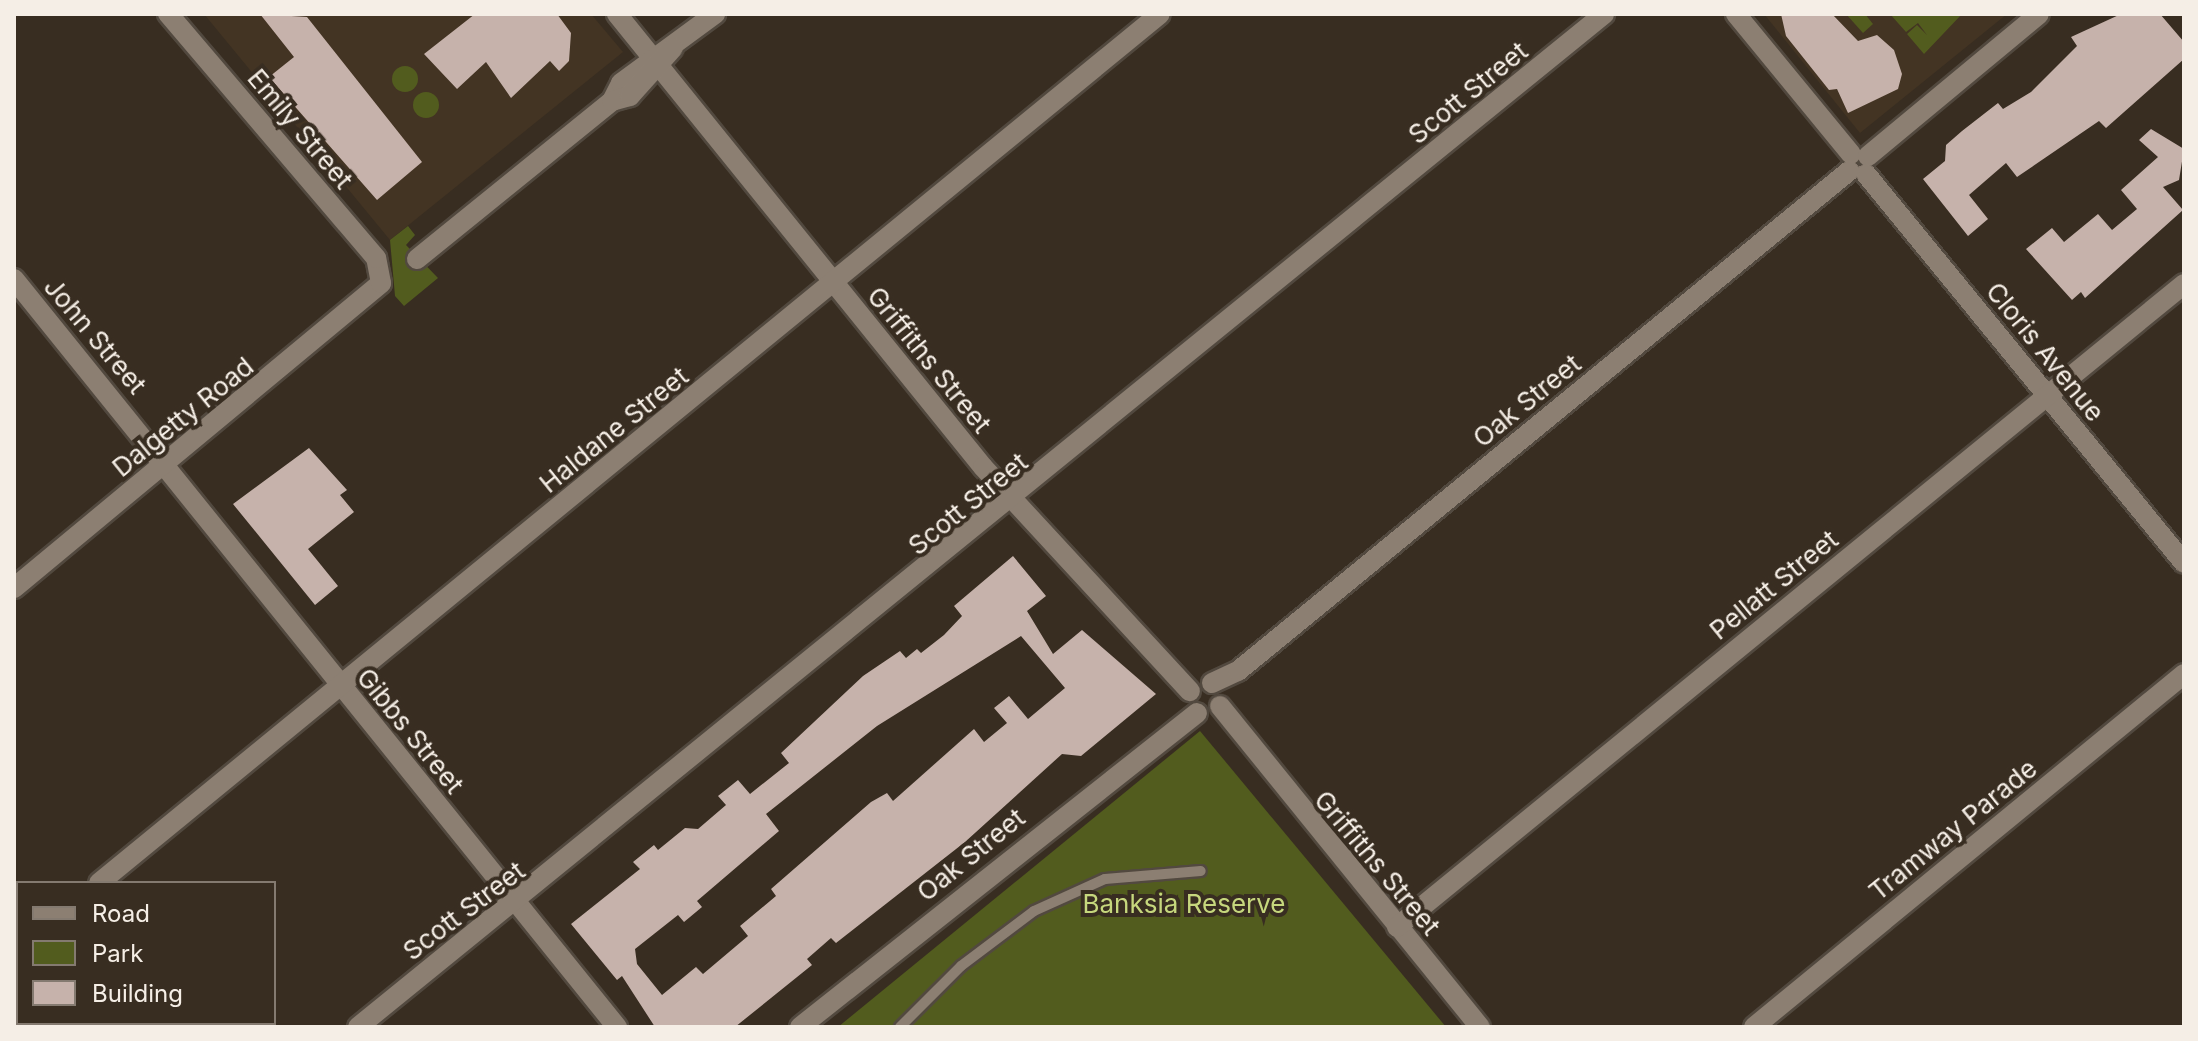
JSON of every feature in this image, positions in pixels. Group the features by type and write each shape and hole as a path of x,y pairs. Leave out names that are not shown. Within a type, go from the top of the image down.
{"street":[{"name":"Emily Street","path":"168,14 376,258 381,283"},
{"name":"Griffiths Street","path":"617,14 832,283 1014,500 1097,596 1205,698 1480,1027"},
{"path":"417,259 612,101 621,83 656,65 715,14"},
{"name":"Haldane Street","path":"101,881 341,688 1160,14"},
{"name":"Scott Street","path":"358,1027 1014,500 1604,14"},
{"name":"Cloris Avenue","path":"1736,14 2184,563"},
{"name":"Oak Street","path":"800,1027 2039,14"},
{"name":"John Street","path":"14,279 164,465"},
{"name":"Dalgetty Road","path":"14,588 381,283"},
{"name":"Pellatt Street","path":"1397,927 2184,284"},
{"name":"Gibbs Street","path":"164,465 617,1027"},
{"name":"Tramway Parade","path":"1754,1027 2184,674"}],"lane":[{"path":"900,1027 961,966 1034,911 1105,879 1201,871"}],"shaded area":[{"path":"204,14 591,14 623,52 390,240"},
{"path":"1764,14 2007,14 1860,133"}],"green space":[{"path":"1846,14 1865,14 1873,24 1863,33"},
{"path":"1890,14 1962,14 1924,54 1907,34 1917,25 1927,35 1918,23 1906,32"},
{"path":"405,66 414,70 418,79 414,88 405,92 396,88 392,79 396,70"},
{"path":"426,92 435,96 439,105 435,114 426,118 417,114 413,105 417,96"},
{"path":"408,226 415,235 406,245 438,278 404,306 395,296 390,240"},
{"name":"Banksia Reserve","path":"1200,731 1446,1027 838,1027"}],"building":[{"path":"260,14 307,17 422,162 377,200 269,77 294,57"},
{"path":"475,14 557,14 571,33 569,61 559,71 550,61 511,98 486,62 457,89 424,54"},
{"path":"1781,14 1832,14 1858,41 1877,35 1894,50 1902,74 1898,89 1848,113 1837,89 1829,90 1786,36"},
{"path":"2121,14 2160,14 2184,42 2184,59 2106,128 2099,121 2017,177 2006,163 1969,195 1988,219 1968,236 1923,179 1945,161 1946,145 1998,103 2003,109 2031,92 2077,46 2071,37"},
{"path":"2151,129 2184,149 2179,180 2163,187 2183,210 2085,298 2081,292 2072,300 2026,249 2052,228 2064,242 2098,214 2112,230 2137,209 2121,190 2158,157 2139,140"},
{"path":"309,448 347,490 340,495 354,512 308,549 338,586 315,605 233,504"},
{"path":"1013,556 1046,596 1027,611 1053,654 1082,630 1156,694 1081,756 1062,754 965,842 836,943 831,938 807,959 812,965 735,1027 655,1027 622,976 617,980 571,924 640,869 633,862 654,845 658,850 685,828 698,829 726,805 718,796 738,780 750,794 789,763 781,753 863,676 900,651 906,658 917,649 921,653 944,635 962,616 954,606","holes":["1021,636 1065,688 1028,719 1009,696 994,708 1007,723 984,742 974,729 893,801 887,793 871,802 771,889 776,896 740,926 748,936 703,974 696,967 662,995 637,964 635,949 678,915 684,922 702,907 697,901 779,831 766,814 877,726"]}]}
